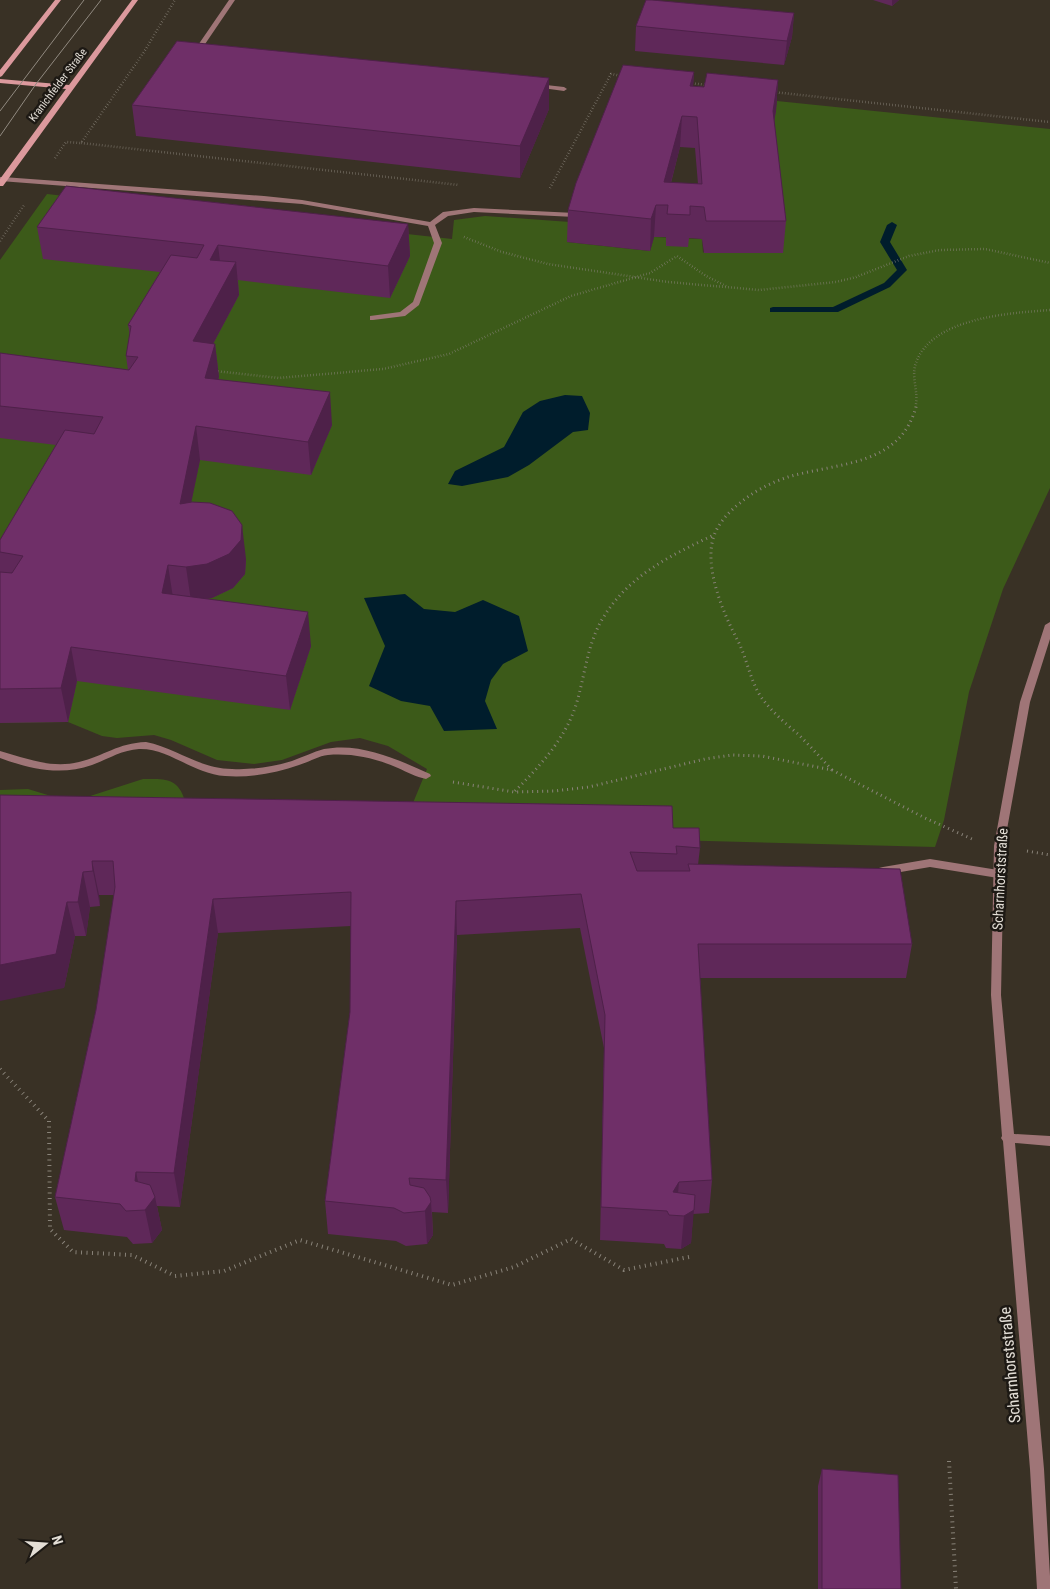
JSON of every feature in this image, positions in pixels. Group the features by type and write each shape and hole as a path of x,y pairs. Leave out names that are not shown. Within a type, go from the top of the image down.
{"main road":[{"path":"0,75 58,0"},
{"name":"Kranichfelder Straße","path":"2,182 135,0"},
{"path":"0,81 70,87"}],"street":[{"path":"207,52 197,51 232,0"},
{"path":"534,86 564,89"},
{"path":"2,182 273,199 431,224 446,214 474,210 575,215"},
{"path":"373,318 402,314 416,303 438,243 431,224"},
{"name":"Scharnhorststraße","path":"1044,1589 1037,1469 996,995 999,846 1026,702 1050,625"},
{"path":"0,754 50,768 81,765 116,750 146,746 159,748 214,772 252,772 291,764 326,752 364,752 426,776"},
{"path":"871,872 930,863 998,874"},
{"path":"1007,1138 1050,1141"}],"path":[{"path":"82,143 144,52 175,0"},
{"path":"546,195 611,74 630,77"},
{"path":"689,83 708,85"},
{"path":"767,92 1050,122"},
{"path":"0,240 66,142 467,186"},
{"path":"431,224 502,252 548,264 634,277 759,290 836,282 856,277 884,264 909,256 940,250 985,249 1050,263"},
{"path":"677,256 678,247"},
{"path":"208,370 279,378 383,369 450,354 571,296 650,273 677,256"},
{"path":"677,256 706,276 729,287"},
{"path":"832,770 766,703 754,684 719,596 712,557 714,535 726,517 738,505 767,486 802,473 867,458 881,453 893,444 909,423 917,404 916,360 922,348 937,337 960,325 985,318 1010,313 1050,310"},
{"path":"514,792 551,750 567,726 576,706 595,633 602,618 619,595 650,567 673,553 714,535"},
{"path":"426,776 492,790 514,792 554,791 589,787 704,759 732,755 762,756 832,770 966,838"},
{"path":"0,1068 49,1121 50,1229 73,1252 132,1255 175,1276 224,1271 300,1240 452,1285 514,1267 571,1239 624,1270 688,1257"},
{"path":"949,1461 956,1589"}],"green space":[{"path":"777,101 1050,129 1050,488 1003,589 969,692 944,820 935,847 669,840 408,815 427,769 388,746 360,738 331,742 282,760 254,764 217,760 171,740 154,735 117,738 102,736 68,722 0,723 0,260 47,194 452,239 454,220 485,216 570,222 567,242 650,251 654,237 702,239 703,253 770,142"},
{"path":"143,779 157,779 174,783 182,793 185,801 0,829 0,790 28,789 51,796 87,797"}],"water":[{"path":"565,395 582,396 590,413 588,430 573,432 529,465 508,477 462,486 448,484 455,471 504,447 523,412 540,401"},
{"path":"405,594 424,609 455,612 483,600 519,616 528,651 503,664 491,680 485,701 497,729 444,731 430,706 401,701 369,686 385,646 364,598"}],"building":[{"path":"646,0 794,13 787,41 636,26"},
{"path":"177,41 549,78 520,146 132,105"},
{"path":"623,65 694,72 690,86 704,87 707,73 778,80 773,111 786,221 706,221 704,207 690,206 690,215 667,214 668,205 656,205 651,219 568,210 576,183","holes":["682,116 697,117 702,184 664,182"]},
{"path":"66,186 408,224 388,266 218,245 210,260 236,262 193,341 215,344 205,378 330,392 308,442 196,426 180,504 192,502 210,503 232,511 242,525 241,540 229,554 207,564 186,567 168,565 162,593 308,612 286,676 71,647 61,688 0,689 0,572 12,573 23,556 0,552 0,540 65,430 94,434 103,417 0,406 0,353 129,370 138,357 126,356 131,326 128,325 171,255 197,258 204,245 37,227"},
{"path":"0,795 672,806 673,828 699,828 700,848 676,846 677,854 630,852 637,871 690,871 688,864 900,869 912,944 698,944 712,1180 679,1182 673,1192 695,1195 694,1210 684,1216 669,1215 667,1211 601,1207 605,1015 581,894 456,901 446,1180 409,1178 410,1185 424,1188 431,1202 425,1211 404,1213 394,1208 325,1201 350,1012 351,892 213,899 174,1173 136,1172 135,1181 150,1185 155,1197 145,1210 126,1211 120,1204 55,1197 96,1010 115,887 113,861 92,861 93,871 83,872 78,902 67,902 56,954 0,965"},
{"path":"822,1469 898,1475 901,1589 822,1589"}],"waterway":[{"path":"773,310 835,310 887,285 902,270 885,242 892,225"}],"tram line":[{"path":"0,111 84,0"},
{"path":"0,136 36,84 101,0"}]}
